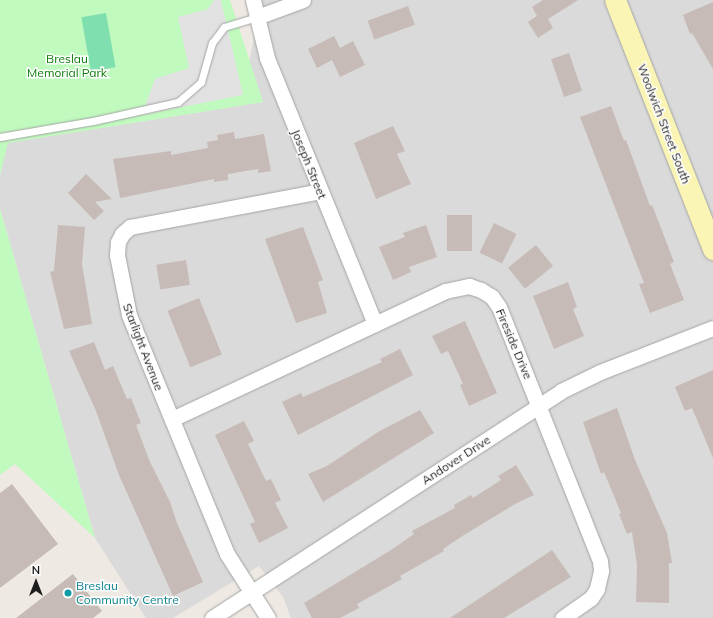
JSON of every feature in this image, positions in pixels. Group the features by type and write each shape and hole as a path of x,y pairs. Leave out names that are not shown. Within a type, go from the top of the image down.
{"street":[{"name":"Joseph Street","path":"253,0 267,58 375,324"},
{"path":"257,17 303,0"},
{"name":"Woolwich Street South","path":"615,0 713,249"},
{"name":"Starlight Avenue","path":"268,618 227,554 129,315 117,254 122,234 130,227 320,191"},
{"name":"Fireside Drive","path":"172,419 445,291 470,286 481,290 492,297 499,307 540,406 600,561 601,572 597,589 591,598 562,618"},
{"name":"Andover Drive","path":"212,618 561,391 600,372 713,328"}],"lane":[{"path":"0,138 93,122 178,102 201,82 212,43 224,27 257,17"}],"shaded area":[{"path":"214,0 221,0 243,95 142,115 155,79 189,68 178,17 208,9"},
{"path":"262,0 713,0 713,618 291,618 283,597 259,566 173,618 146,618 95,538 0,209 0,175 7,143 263,102 249,62"}],"green space":[{"name":"Breslau Memorial Park","path":"0,0 230,0 263,102 8,143 0,175"},
{"path":"106,13 116,67 91,72 81,17"},
{"path":"0,209 95,538 15,464 0,475"}],"building":[{"path":"543,0 578,0 548,19 553,28 538,38 528,22 537,16 532,7"},
{"path":"713,2 713,69 692,33 690,34 683,15"},
{"path":"408,6 415,25 374,40 368,21"},
{"path":"334,36 340,48 353,41 365,65 340,77 332,60 317,68 308,49"},
{"path":"569,53 582,91 564,97 551,59"},
{"path":"611,106 624,141 626,140 650,206 652,205 674,262 670,264 684,300 650,313 639,284 644,283 580,117"},
{"path":"393,126 405,151 397,154 411,184 376,199 354,143"},
{"path":"234,132 235,139 264,134 271,171 258,173 258,169 228,174 228,180 214,182 214,179 120,198 113,159 171,151 171,155 208,148 207,142 218,140 217,135"},
{"path":"86,174 112,199 95,202 104,211 94,220 68,193"},
{"path":"447,215 472,215 472,251 447,251"},
{"path":"494,223 516,234 502,264 480,253"},
{"path":"58,225 85,227 82,264 92,324 64,329 50,272 54,271"},
{"path":"426,225 437,257 409,267 411,272 393,280 379,247 405,237 403,233"},
{"path":"303,227 323,280 318,282 327,313 296,323 265,239"},
{"path":"536,245 553,266 525,289 508,268"},
{"path":"186,260 190,285 160,289 156,265"},
{"path":"568,282 577,307 573,309 584,336 554,349 533,296"},
{"path":"199,298 222,355 190,367 167,311"},
{"path":"465,321 497,393 469,406 460,385 463,384 448,351 441,354 432,336"},
{"path":"94,342 105,370 113,366 127,399 131,398 141,423 136,425 150,462 170,502 177,523 203,582 173,596 119,475 96,411 69,351"},
{"path":"400,349 413,375 298,435 282,402 301,393 303,397 382,362 380,359"},
{"path":"713,370 713,458 692,408 685,411 675,387"},
{"path":"617,408 635,460 667,533 672,563 669,563 669,603 636,602 637,565 632,532 627,534 619,514 621,513 604,472 601,474 583,422"},
{"path":"420,410 434,433 323,502 308,474 327,466 378,432"},
{"path":"244,421 254,441 248,444 266,481 271,479 281,500 275,503 288,528 259,543 250,524 255,522 215,435"},
{"path":"516,465 534,495 515,504 464,535 443,549 444,551 400,576 402,579 357,604 359,608 340,618 312,618 304,603 391,550 414,534 412,531 455,508 454,505 471,495 473,498 501,480 498,476"},
{"path":"12,484 58,544 0,588 0,493"},
{"path":"552,550 571,577 504,618 450,618"},
{"name":"Breslau Community Centre","path":"73,574 102,611 93,618 16,618"}],"place":[{"name":"Breslau Community Centre","path":"68,593"}]}
